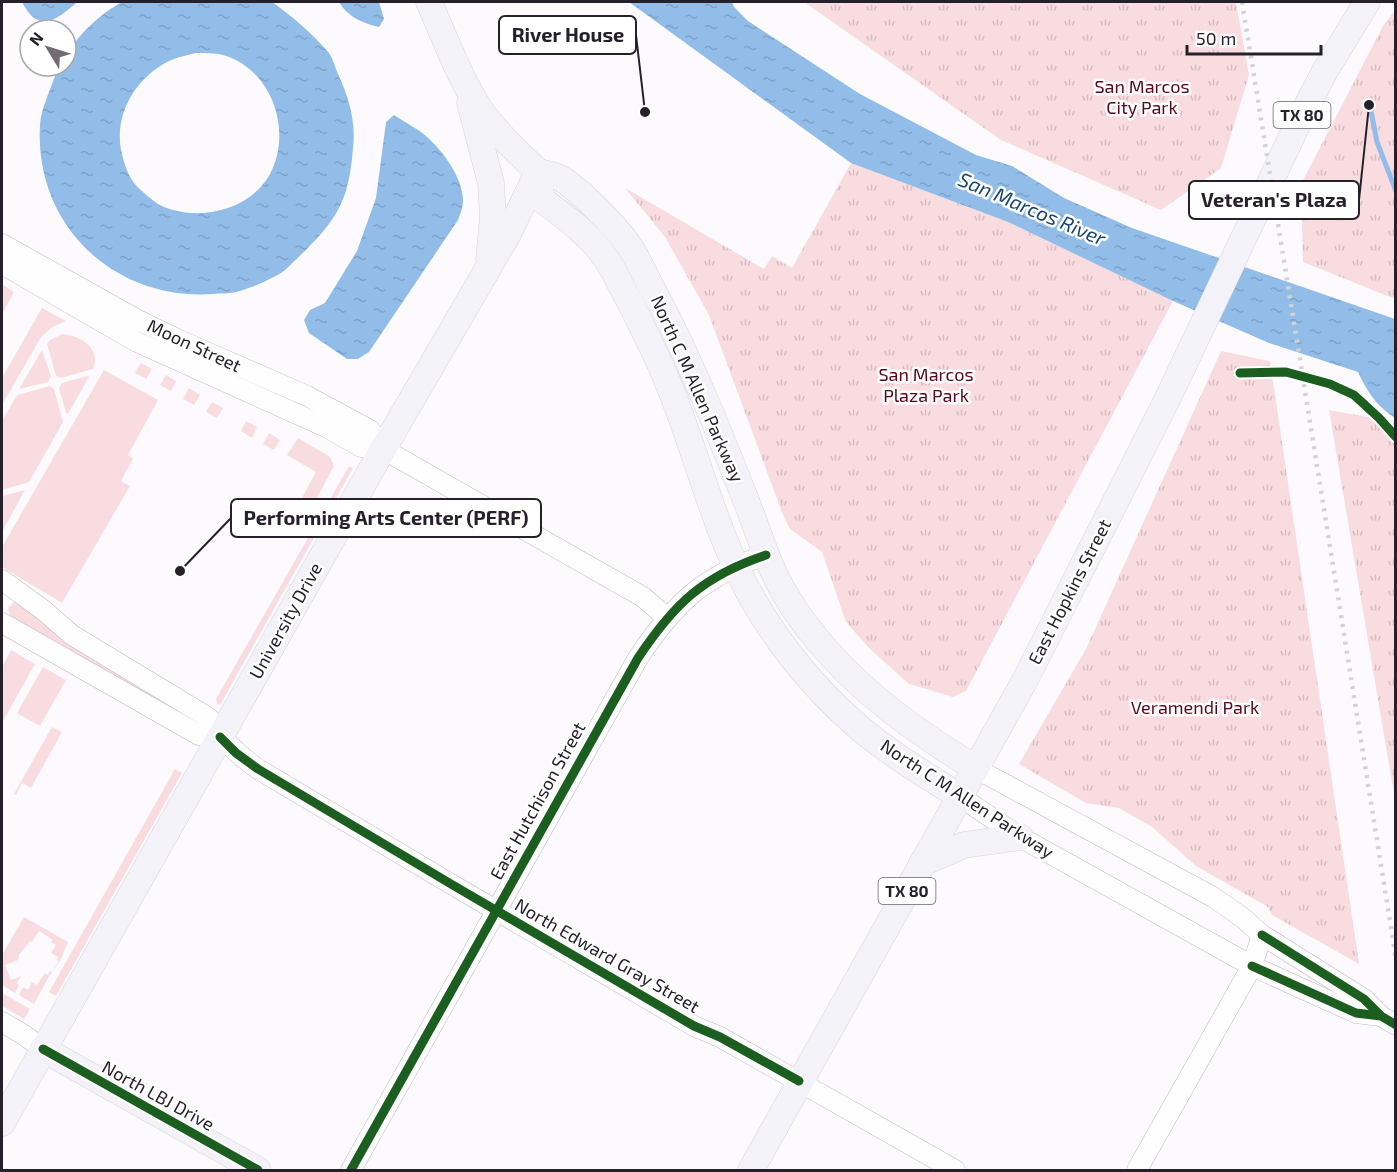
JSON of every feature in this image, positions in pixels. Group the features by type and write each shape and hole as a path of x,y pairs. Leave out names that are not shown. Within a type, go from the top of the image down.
{"main road":[{"path":"429,2 465,83 482,112 498,133 538,172"},
{"name":"East Hopkins Street","path":"751,1170 1061,612 1167,400 1324,71 1367,2"},
{"path":"465,83 490,183 493,217 487,271"},
{"name":"University Drive","path":"2,1123 383,449 508,234 538,172"},
{"name":"North C M Allen Parkway","path":"959,796 886,749 854,723 813,681 776,636 735,566 715,518 667,380 607,259 583,231 542,199 538,172 558,176 583,196 628,243 672,326 726,452 766,555 788,598 810,630 837,661 877,700 908,724 975,768"},
{"path":"696,462 726,452"},
{"path":"813,681 837,661"},
{"path":"922,863 964,846 1020,837"},
{"name":"North LBJ Drive","path":"43,1049 258,1170"}],"street":[{"name":"Moon Street","path":"2,244 138,320 307,396 370,430 383,449"},
{"name":"Moon Street","path":"2,264 137,342 328,428 360,447 383,449 643,597 666,617"},
{"name":"East Hutchison Street","path":"351,1170 638,658 666,617 690,594 735,566 766,555"},
{"name":"North Edward Gray Street","path":"4,584 72,635 208,718 220,737 236,753 258,769 694,1026 720,1037 954,1170"},
{"path":"2,623 199,735 220,737"},
{"name":"North C M Allen Parkway","path":"975,768 1213,897 1262,935 1364,999 1388,1021"},
{"name":"North C M Allen Parkway","path":"959,796 1020,837 1252,966 1356,1014 1388,1021"},
{"path":"1137,1170 1252,966 1262,935"},
{"name":"North LBJ Drive","path":"2,1022 43,1049"}],"green space":[{"name":"San Marcos City Park","path":"804,2 1236,2 1249,75 1221,168 1161,210 1001,140"},
{"path":"1395,10 1395,299 1303,262 1301,184 1383,26"},
{"name":"San Marcos Plaza Park","path":"851,163 1008,222 1173,301 966,691 953,697 909,684 869,648 846,622 822,552 790,529 783,515 709,315 665,237 625,188 764,269 772,256 792,268"},
{"path":"2,284 14,292 2,314"},
{"path":"42,308 66,321 51,328 41,337 2,405 2,378"},
{"path":"62,334 76,337 88,344 94,355 93,369 61,378 56,376 47,344"},
{"path":"42,350 51,376 48,382 19,389"},
{"name":"Veramendi Park","path":"1221,351 1270,361 1359,964 1272,915 1268,907 1196,866 1152,827 1119,808 1086,803 1019,764 1086,649"},
{"path":"141,363 152,369 146,379 135,373"},
{"path":"104,370 158,400 128,455 133,459 121,481 130,486 62,603 2,567 2,547"},
{"path":"166,375 176,381 171,391 160,385"},
{"path":"88,376 68,414 66,413 59,388 62,383"},
{"path":"50,386 54,389 63,422 29,482 2,490 2,421 17,395"},
{"path":"189,388 200,395 194,405 183,399"},
{"path":"212,402 223,408 217,418 206,412"},
{"path":"1329,410 1395,422 1395,800"},
{"path":"246,421 257,427 252,438 241,431"},
{"path":"269,433 280,440 274,450 263,444"},
{"path":"298,438 330,457 334,466 302,526 290,520 316,472 287,455"},
{"path":"349,466 353,468 220,705 217,704 216,699"},
{"path":"25,490 3,530 2,496"},
{"path":"16,600 69,644 91,659 179,708 175,712 10,616 8,608"},
{"path":"11,650 35,664 2,723 2,667"},
{"path":"43,667 66,680 40,726 17,713"},
{"path":"52,727 62,732 31,788 22,783 16,795 14,794"},
{"path":"175,769 182,773 56,996 49,992"},
{"path":"24,917 68,942 60,961 34,1004 19,995 23,987 28,990 32,982 37,985 45,973 48,975 50,971 52,972 59,961 58,957 51,953 56,945 51,942 53,940 39,931 19,955 18,960 5,965 11,980 21,976 15,993 2,985 2,955"},
{"path":"2,993 30,1009 24,1019 2,1006"}],"water":[{"path":"22,2 77,2 57,18 34,18"},
{"path":"122,2 272,2 302,26 329,53 351,110 354,138 349,180 335,216 317,239 288,268 269,280 233,293 177,293 143,285 113,270 87,250 66,224 51,195 42,161 40,125 42,112 54,78 78,78 78,39 96,20","holes":["196,53 213,53 240,62 254,73 265,87 274,104 278,121 277,157 270,174 261,187 237,205 207,213 176,211 154,202 132,180 122,154 120,139 124,111 139,85 161,66 177,58"]},
{"path":"339,2 379,2 384,19 379,27 367,24 356,19"},
{"name":"San Marcos River","path":"629,2 732,2 748,21 860,94 976,155 1012,166 1064,198 1132,228 1395,319 1395,418 1373,398 1358,372 1269,343 1173,301 1008,222 851,163"},
{"path":"394,115 419,130 439,149 456,174 463,201 458,220 369,352 358,359 347,359 309,333 304,320 310,310 325,303 357,251 376,198 386,122"}],"waterway":[{"path":"1369,101 1377,142 1396,191"}],"railway":[{"path":"1242,2 1396,959"}],"cycle path":[{"path":"1240,373 1286,372 1330,384 1354,395 1396,437"},
{"path":"351,1170 638,658 664,622 692,594 724,572 766,555"},
{"path":"220,737 236,753 258,769 451,884 694,1026 720,1037 799,1081"},
{"path":"1262,935 1364,999 1381,1016 1396,1025"},
{"path":"1252,966 1356,1013 1381,1016"},
{"path":"43,1049 258,1170"}],"place":[{"name":"Veteran's Plaza","path":"1369,105"},
{"name":"River House","path":"645,112"},
{"name":"Performing Arts Center (PERF)","path":"180,571"}]}
